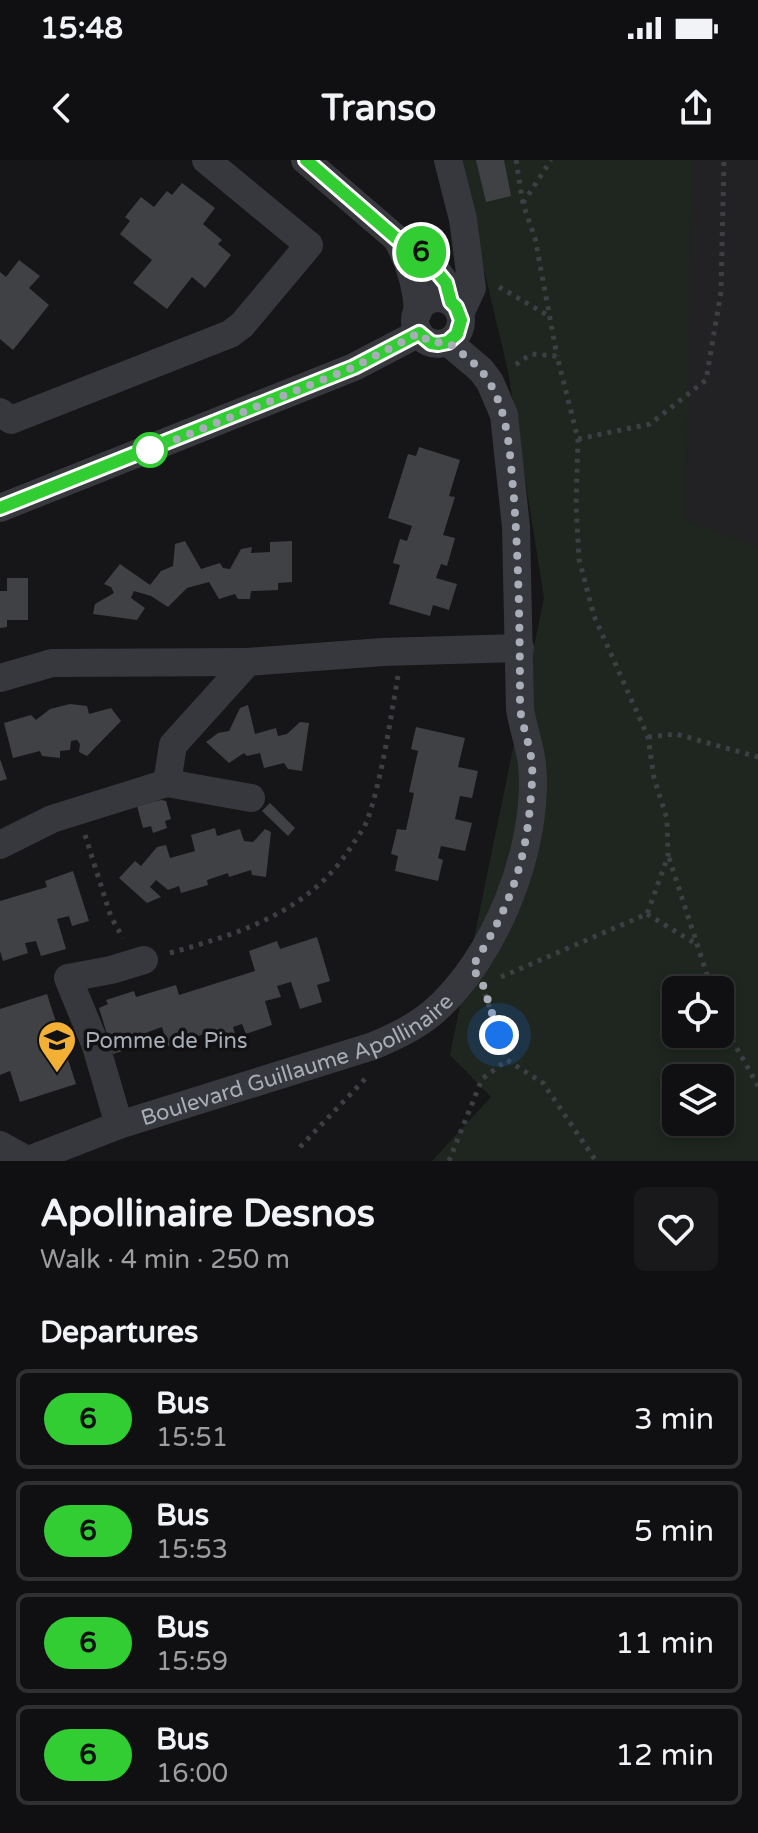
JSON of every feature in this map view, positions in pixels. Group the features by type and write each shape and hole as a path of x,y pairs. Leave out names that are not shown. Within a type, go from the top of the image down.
{"street":[{"path":"0,412 11,420 230,334 242,325 309,245 206,160"},
{"path":"305,160 397,239 420,251 446,283 460,328 448,342 431,343 418,323 417,293 410,262 397,239"},
{"path":"448,160 463,219 472,288 455,308"},
{"path":"3,500 354,367 418,323 428,301 443,299 455,308"},
{"name":"Boulevard Guillaume Apollinaire","path":"26,1160 119,1125 373,1046 407,1031 478,976 490,939 517,883 527,835 532,762 520,709 516,527 504,415 490,382 481,370 448,342"},
{"path":"0,678 52,663 248,662 520,648"},
{"path":"167,783 173,745 248,662"},
{"path":"0,845 52,819 167,783 251,798"},
{"path":"119,1125 96,1046 68,978 144,960"},
{"path":"0,1145 26,1160"}],"path":[{"path":"516,160 523,204 535,238 557,356 578,439 576,505 579,559 594,616 648,737 654,778 667,819 668,856 707,976"},
{"path":"523,204 551,160"},
{"path":"578,439 650,424 706,380 721,292 724,160"},
{"path":"491,283 549,316"},
{"path":"490,382 531,354 557,356"},
{"path":"77,810 111,917 126,944 144,960 253,926 290,908 337,869 366,823 389,730 402,652"},
{"path":"648,737 676,734 758,757"},
{"path":"596,1161 543,1083 507,1060 478,976 647,914 668,856"},
{"path":"647,914 696,944"},
{"path":"734,1043 758,1086"},
{"path":"449,1161 482,1079 507,1060"},
{"path":"300,1147 368,1075"}],"shaded area":[{"path":"458,160 692,160 685,519 758,548 758,1161 432,1161 491,1097 450,1055 544,598 508,371"},
{"path":"519,160 758,160 758,875"}],"building":[{"path":"476,160 504,160 511,196 486,202"},
{"path":"182,183 215,208 203,224 222,240 218,244 231,255 205,288 192,277 167,309 133,283 152,260 120,234 130,221 125,217 141,197 154,207 167,191 172,195"},
{"path":"19,260 40,276 29,288 49,305 13,350 0,339 0,272 6,277"},
{"path":"419,447 460,460 449,496 455,497 443,535 455,538 447,566 441,564 436,578 457,584 449,610 433,605 430,616 389,604 400,565 393,563 400,539 407,541 412,526 388,518 408,454 416,456"},
{"path":"185,541 201,569 220,563 223,568 230,569 241,549 252,547 251,553 270,552 270,542 292,541 292,582 278,583 278,590 251,591 250,599 238,599 235,594 219,599 209,582 187,588 168,607 151,596 134,591 131,598 145,608 137,620 93,614 95,604 114,593 111,587 104,584 120,564 150,585 161,571 173,566 175,544"},
{"path":"7,578 28,578 28,620 7,620 7,627 0,628 0,591 7,591"},
{"path":"70,704 87,706 89,714 111,708 121,721 87,756 79,752 77,740 71,741 70,750 60,751 60,758 42,756 40,751 13,758 4,723 31,715 36,720 50,709"},
{"path":"248,705 255,734 276,728 278,736 287,734 300,722 309,723 302,771 288,769 284,763 264,768 260,753 247,756 244,753 229,763 206,742 218,733 229,731 240,708"},
{"path":"416,727 465,738 458,767 478,771 472,798 460,796 455,819 472,823 465,851 441,846 438,858 443,860 438,881 395,871 398,856 391,854 397,829 406,830 414,793 409,792 418,751 411,749"},
{"path":"0,759 7,779 0,781"},
{"path":"166,801 171,819 165,821 167,828 153,833 151,826 143,828 137,806"},
{"path":"270,803 295,828 288,836 262,811"},
{"path":"215,828 217,836 240,829 244,841 253,842 265,829 271,832 266,877 252,875 251,870 229,877 228,873 207,880 208,885 181,893 179,886 168,890 156,880 150,887 161,897 147,903 119,878 135,861 141,866 157,847 166,845 170,858 195,851 191,835"},
{"path":"73,871 89,921 72,926 69,916 57,919 66,949 41,956 36,941 25,943 28,953 3,961 0,951 0,901 47,887 45,881"},
{"path":"317,937 330,981 317,985 322,1002 300,1009 291,982 277,986 281,997 265,1001 272,1025 246,1034 242,1024 233,1027 236,1037 208,1046 204,1034 168,1046 162,1027 148,1032 151,1042 113,1054 99,1008 108,1004 106,1000 134,991 136,997 176,985 179,995 255,971 249,951 277,941 280,949"},
{"path":"47,994 76,1084 20,1102 10,1071 0,1075 0,1009"}],"bus line":[{"name":"6","path":"0,508 354,367 419,333 424,339 438,344 448,342 457,334 461,320 451,302 446,283 420,251 397,239 306,160"}],"place":[{"name":"Pomme de Pins","path":"57,1074"}],"route":[{"path":"150,450 354,367 419,333 431,343 448,342 481,370 490,382 504,415 510,453 516,527 520,709 532,762 527,835 517,883 490,939 472,967 483,985 499,1035"}]}
